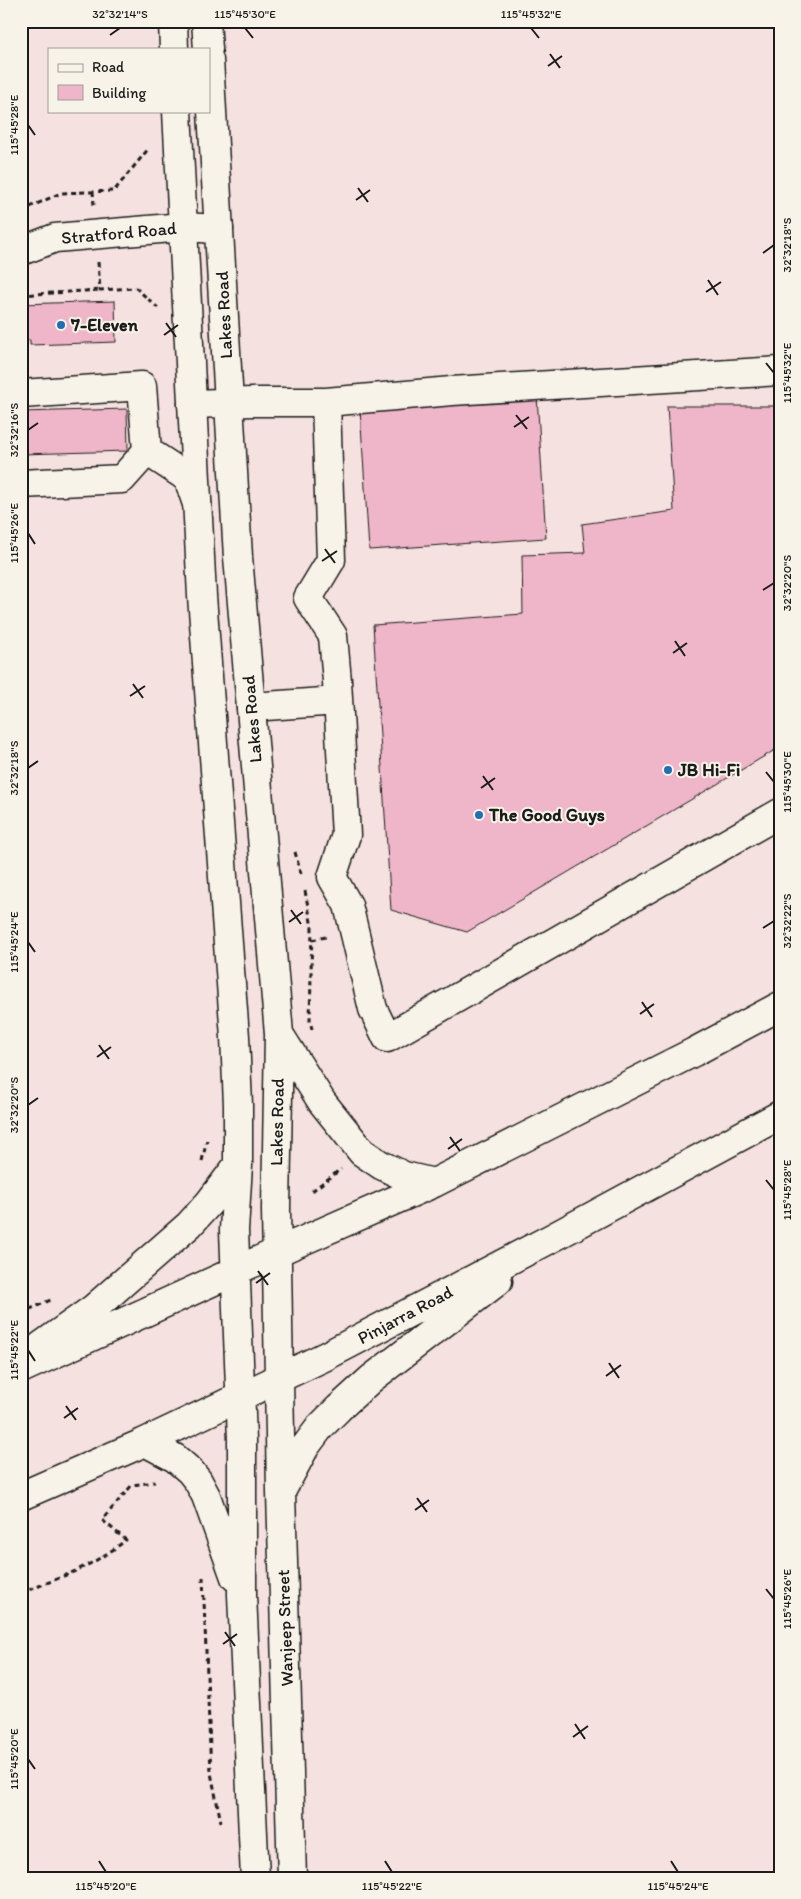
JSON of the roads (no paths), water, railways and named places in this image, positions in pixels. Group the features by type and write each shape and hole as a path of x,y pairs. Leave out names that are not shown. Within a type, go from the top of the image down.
{"main road":[{"path":"173,21 174,48"},
{"path":"206,21 208,48"},
{"name":"Lakes Road","path":"210,77 238,557 279,1034 276,1191 279,1377"},
{"name":"Lakes Road","path":"177,112 202,596 235,1037 238,1165 234,1230 234,1272 240,1395"},
{"name":"Stratford Road","path":"21,251 55,238 183,227 219,229"},
{"path":"192,404 326,402 452,391 780,371"},
{"path":"21,394 142,386 147,450 122,479 21,484"},
{"path":"326,402 331,560 308,598 333,636 346,835 332,877 348,905 374,1009 387,1038 780,813"},
{"path":"147,450 188,478 197,504"},
{"path":"251,707 338,701"},
{"path":"21,1369 277,1252 434,1183 694,1052 780,1006"},
{"path":"279,1034 322,1102 362,1152 381,1165 404,1176 434,1183"},
{"name":"Pinjarra Road","path":"21,1496 145,1442 240,1395 324,1357 552,1238 780,1115"},
{"path":"21,1360 93,1309 189,1225 209,1203 238,1165"},
{"path":"281,1492 305,1447 320,1427 339,1408 371,1379 552,1238"},
{"name":"Wanjeep Street","path":"279,1377 292,1868"},
{"path":"240,1395 242,1440 242,1595 254,1867 292,1868"},
{"path":"145,1442 175,1458 190,1470 198,1481 206,1496 242,1595"}],"place":[{"name":"7-Eleven","path":"61,325"},
{"name":"JB Hi-Fi","path":"668,770"},
{"name":"The Good Guys","path":"479,815"}]}
